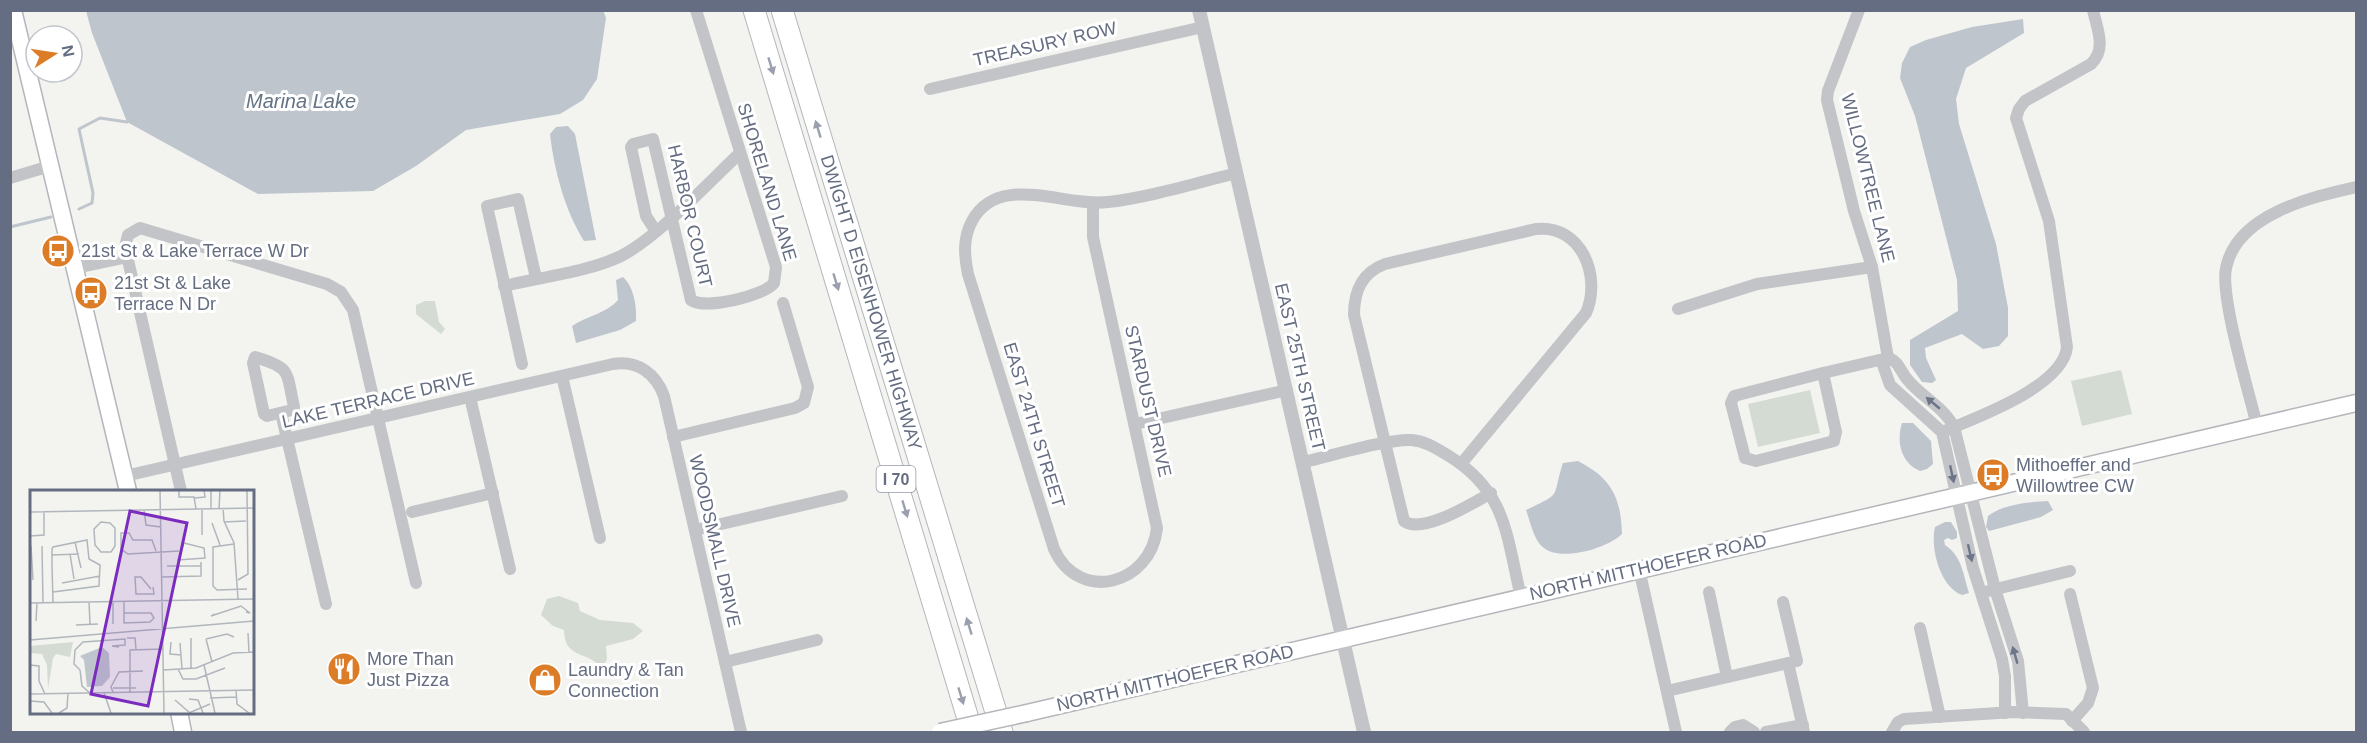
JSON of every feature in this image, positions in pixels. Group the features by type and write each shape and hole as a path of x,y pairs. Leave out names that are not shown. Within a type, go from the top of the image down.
{"highway":[{"name":"DWIGHT D EISENHOWER HIGHWAY","path":"753,10 972,732"},
{"name":"DWIGHT D EISENHOWER HIGHWAY","path":"782,10 1002,732"}],"main road":[{"path":"13,10 127,484"},
{"name":"NORTH MITTHOEFER ROAD","path":"940,732 2356,403"},
{"path":"178,713 183,732"}],"street":[{"name":"SHORELAND LANE","path":"695,303 705,305 763,292 774,283 776,267 696,10"},
{"name":"EAST 25TH STREET","path":"1199,10 1364,732"},
{"name":"WILLOWTREE LANE","path":"1859,10 1828,91 1827,100 1854,211 1872,267 1888,358 1883,365 1890,385 1942,432"},
{"path":"2014,712 2018,661 1942,432 2020,398 2058,367 2065,356 2067,347 2049,221 2016,118 2025,101 2091,64 2098,57 2101,44 2093,10"},
{"name":"TREASURY ROW","path":"930,89 1203,27"},
{"name":"HARBOR COURT","path":"656,230 646,216 631,147 633,144 655,140 689,295 695,303"},
{"path":"504,286 616,258 656,230 740,153"},
{"path":"10,178 50,166"},
{"path":"1093,203 1114,201 1237,173"},
{"path":"2257,426 2225,290 2229,260 2237,244 2247,234 2287,206 2303,199 2356,187"},
{"name":"EAST 24TH STREET","path":"1093,203 1018,194 1000,197 984,206 975,216 965,245 968,274 1054,549 1063,564 1077,575 1094,581 1108,581"},
{"path":"522,364 487,209 489,205 518,199 537,278"},
{"name":"STARDUST DRIVE","path":"1093,203 1093,237 1156,519 1156,541 1151,554 1140,568 1125,577 1108,581"},
{"path":"181,490 128,256 126,237 136,229 145,228 327,284 344,295 353,310 417,584"},
{"path":"1461,464 1586,313 1592,296 1589,273 1582,251 1569,235 1551,229 1536,229 1385,264 1364,278 1355,298 1354,315 1402,517 1406,523 1414,525 1442,518 1491,493"},
{"path":"76,268 128,256"},
{"path":"1678,309 1757,284 1872,267"},
{"path":"673,437 795,408 804,403 808,390 783,303"},
{"path":"255,357 279,364 285,369 294,407 281,413 264,414 253,363 255,357"},
{"path":"1823,373 1836,432 1834,441 1756,461 1745,458 1731,403 1734,396 1823,373 1888,358 1898,365 1914,387 1949,417 1954,427 1981,592 2004,668 2014,712"},
{"name":"LAKE TERRACE DRIVE","path":"127,484 175,465 378,418 617,364 639,367"},
{"name":"WOODSMALL DRIVE","path":"639,367 654,377 661,388 741,732"},
{"path":"562,376 600,538"},
{"path":"1135,424 1287,390"},
{"path":"470,397 510,570"},
{"path":"281,413 326,604"},
{"path":"1304,462 1404,440 1419,441 1461,464 1491,493 1502,516 1521,597"},
{"path":"412,512 492,493"},
{"path":"695,530 842,496"},
{"path":"1639,569 1676,732"},
{"path":"1981,592 2070,571"},
{"path":"1709,592 1727,677"},
{"path":"2070,594 2093,688 2088,703 2072,721"},
{"path":"1667,691 1797,661 1783,602"},
{"path":"1920,628 1940,717"},
{"path":"725,662 817,640"},
{"path":"1766,732 1803,729 1788,663"},
{"path":"1892,732 1902,720 2014,712 2066,714 2084,732"},
{"path":"1730,732 1743,724 1754,732"}],"shaded area":[{"path":"425,301 435,301 439,322 445,329 441,334 416,314 416,305"},
{"path":"2121,370 2132,414 2082,426 2071,381"},
{"path":"1810,390 1820,433 1758,447 1748,404"},
{"path":"559,596 578,603 580,611 600,620 633,623 643,631 633,639 606,646 607,659 602,669 591,659 573,651 565,640 564,630 553,626 541,615 547,599"}],"water":[{"name":"Marina Lake","path":"603,10 606,18 597,79 583,100 560,114 466,130 416,166 373,191 258,194 127,122 92,33 86,11"},
{"path":"2023,19 2024,33 1966,68 1956,99 1959,124 1996,244 2008,308 2008,336 1999,346 1983,349 1962,334 1925,348 1926,358 1936,380 1932,383 1922,382 1910,365 1910,340 1958,311 1957,280 1915,116 1900,78 1902,63 1910,47 1926,40 1972,27"},
{"path":"568,126 575,134 596,240 584,241 577,229 566,203 554,162 550,134 556,127"},
{"path":"623,277 630,286 634,298 636,321 620,330 576,343 572,326 603,311 618,300 616,280"},
{"path":"1902,423 1913,423 1931,441 1933,464 1927,469 1920,471 1908,463 1904,457 1900,444"},
{"path":"1578,461 1599,474 1612,490 1619,509 1622,534 1606,544 1584,552 1562,554 1552,552 1538,541 1526,510 1551,497 1556,489 1563,463"},
{"path":"2048,501 2053,510 2041,517 1989,531 1986,527 1988,516 2001,509 2024,503"},
{"path":"1951,522 1957,532 1957,538 1944,540 1945,545 1955,554 1963,572 1969,593 1962,595 1948,584 1938,566 1934,545 1935,527"}],"waterway":[{"path":"79,209 92,203 93,193 79,129 100,118 127,122"},
{"path":"10,227 51,217"}],"place":[{"name":"21st St & Lake Terrace W Dr","path":"58,251"},
{"name":"21st St & Lake Terrace N Dr","path":"91,293"},
{"name":"Mithoeffer and Willowtree CW","path":"1993,475"},
{"name":"More Than Just Pizza","path":"344,669"},
{"name":"Laundry & Tan Connection","path":"545,680"}]}
